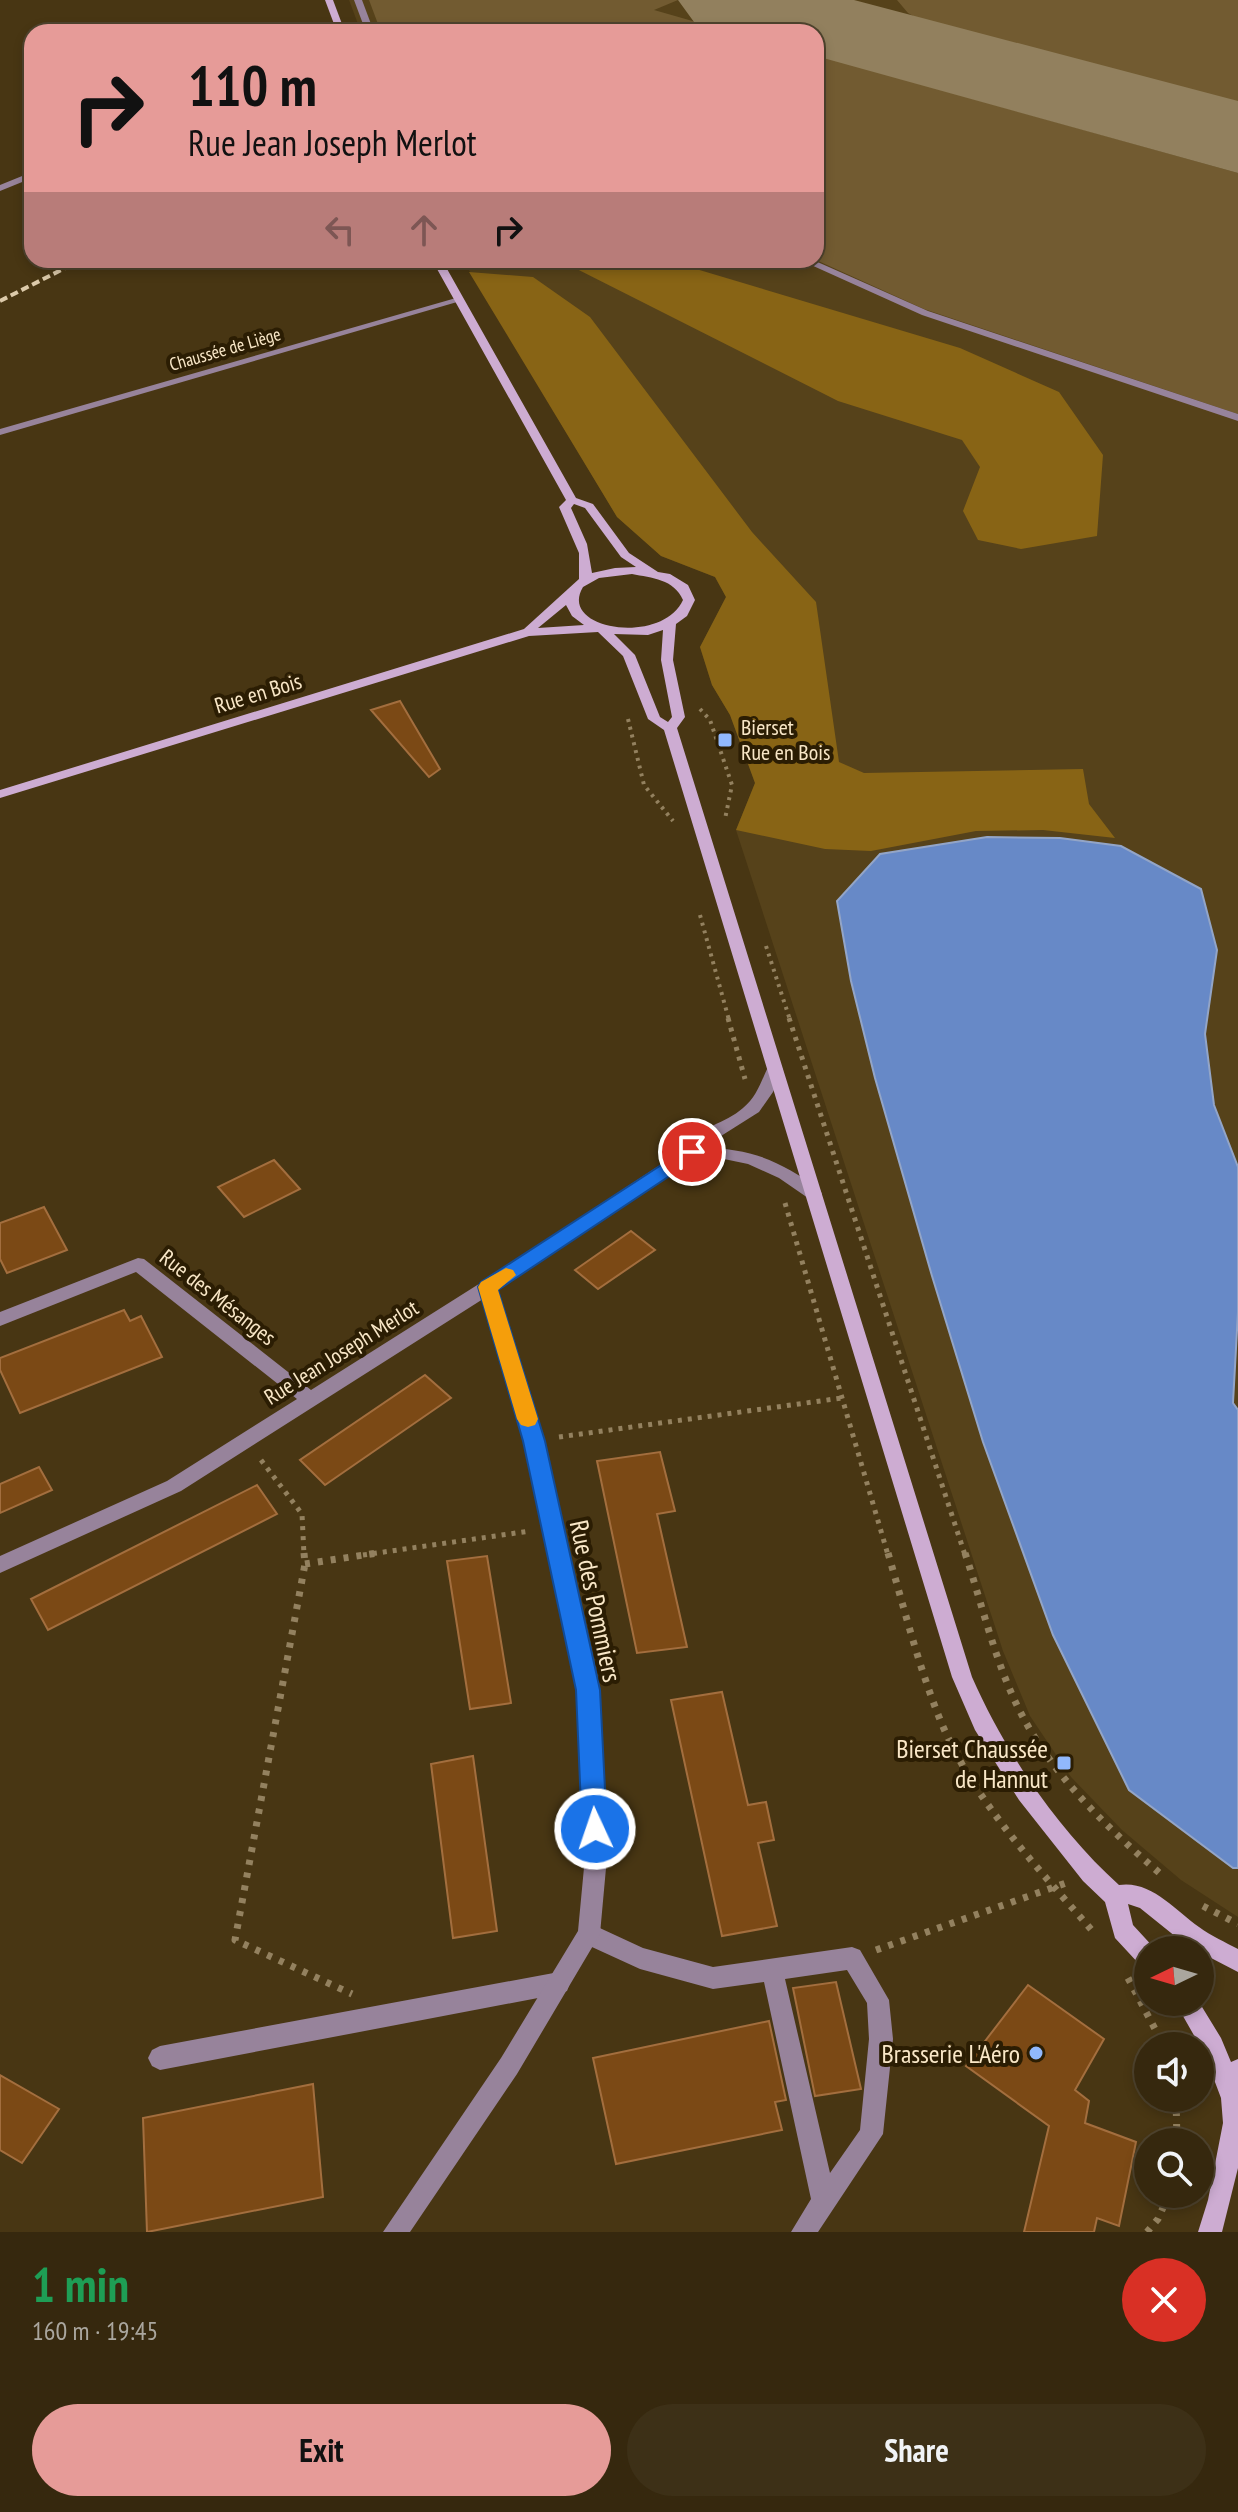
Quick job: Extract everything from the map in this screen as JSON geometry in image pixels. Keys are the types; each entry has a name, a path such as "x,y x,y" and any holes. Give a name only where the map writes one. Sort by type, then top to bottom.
{"main road":[{"path":"329,0 338,24"},
{"path":"441,268 572,500 589,506 625,555 652,572"},
{"path":"572,500 565,507 587,555 584,582"},
{"path":"584,582 612,571 652,572 670,577 683,585 690,595 690,606 683,617 670,625 667,660 679,717 670,728"},
{"name":"Rue en Bois","path":"528,632 532,624 557,610 584,582"},
{"path":"572,594 571,605 577,615 601,628 629,655 654,719 670,728 962,1677 982,1723 1026,1793 1091,1874 1115,1896 1123,1930 1134,1942"},
{"name":"Rue en Bois","path":"0,794 528,632 601,628 637,632 670,625"},
{"path":"1115,1896 1133,1893 1194,1937 1238,1961"},
{"path":"1195,2016 1213,2046 1233,2098"},
{"path":"1210,2232 1236,2134 1233,2098 1238,2071"}],"street":[{"path":"358,0 367,24"},
{"path":"0,188 24,178"},
{"path":"823,268 938,318 1238,418"},
{"name":"Chaussée de Liège","path":"0,432 459,300"},
{"name":"Rue Jean Joseph Merlot","path":"0,1565 174,1486 488,1287 692,1152 694,1146 748,1113 760,1101 775,1069"},
{"path":"692,1152 724,1153 757,1160 789,1176 814,1194"},
{"name":"Rue des Mésanges","path":"0,1319 138,1264 310,1399"},
{"name":"Rue des Pommiers","path":"395,2232 509,2066 589,1934 596,1857 588,1690 534,1441 488,1287"},
{"path":"589,1934 640,1958 713,1978 852,1958 878,2000 881,2039 871,2134 803,2232"},
{"path":"772,1969 824,2201"},
{"path":"160,2058 559,1983"}],"path":[{"path":"694,702 710,720 732,785 724,817 729,832"},
{"path":"761,933 908,1387 1014,1699 1052,1762 1078,1796 1110,1830 1168,1880"},
{"path":"534,1441 875,1394"},
{"path":"245,1441 302,1514 305,1564 235,1940 300,1968 394,2016"},
{"path":"305,1564 551,1528"},
{"path":"852,1958 1091,1874"},
{"path":"1198,1902 1238,1924"},
{"path":"1147,2232 1163,2208"}],"shaded area":[{"path":"349,0 1238,0 1238,1917 1181,1880 1122,1830 1071,1777 1030,1716 1003,1651 736,830 755,783 730,715 712,685 700,647 726,597 715,577 661,556 617,517 468,268 824,268 824,24 358,24"},
{"path":"369,0 678,0 654,10 703,24 378,24"},
{"path":"897,0 1238,0 1238,103 920,20 908,13"},
{"path":"824,57 1238,173 1238,414 924,309 824,264"},
{"path":"575,268 693,268 960,348 1059,392 1103,455 1097,536 1021,549 978,540 963,511 980,467 962,440 838,401"},
{"path":"469,272 533,277 590,317 752,532 816,602 839,762 864,773 1083,769 1089,804 1115,838 1043,830 976,831 871,851 825,849 736,830 755,783 730,715 712,685 700,647 726,597 715,577 661,556 617,517"}],"water":[{"path":"987,837 1060,838 1121,846 1201,889 1217,950 1205,1034 1214,1105 1238,1167 1238,1312 1233,1403 1238,1410 1238,1868 1233,1868 1129,1790 1053,1635 983,1442 875,1078 851,981 837,901 880,854"}],"building":[{"path":"400,701 440,769 429,777 371,710"},
{"path":"274,1160 300,1189 244,1217 218,1187"},
{"path":"44,1207 67,1250 7,1273 0,1259 0,1223"},
{"path":"631,1231 655,1250 598,1289 575,1270"},
{"path":"124,1310 130,1321 141,1316 162,1357 20,1413 0,1370 0,1358"},
{"path":"425,1375 451,1398 325,1485 300,1460"},
{"path":"660,1452 675,1511 657,1514 687,1647 637,1653 597,1461"},
{"path":"39,1467 52,1490 0,1513 0,1484"},
{"path":"257,1485 277,1514 48,1630 31,1599"},
{"path":"487,1556 511,1703 470,1709 447,1561"},
{"path":"722,1692 748,1805 766,1802 774,1840 758,1843 777,1926 722,1936 671,1700"},
{"path":"473,1756 497,1931 453,1938 431,1764"},
{"path":"836,1982 861,2089 815,2096 793,1988"},
{"path":"1028,1985 1104,2039 1075,2090 1089,2101 1085,2123 1134,2141 1119,2226 1097,2218 1094,2232 1024,2232 1049,2126 966,2066"},
{"path":"769,2021 786,2100 775,2102 782,2130 616,2164 593,2058"},
{"path":"0,2075 59,2109 22,2163 0,2150"},
{"path":"313,2084 323,2197 147,2232 143,2118"}],"taxiway":[{"path":"813,0 821,16 843,28 981,68"}],"runway":[{"path":"731,0 820,24"},
{"path":"824,25 1238,137"}],"railway":[{"path":"0,301 65,268"}],"slow traffic":[{"path":"506,1275 488,1287 528,1419"}],"place":[{"name":"Bierset Rue en Bois","path":"725,740"},
{"name":"Bierset Chaussée de Hannut","path":"1064,1763"},
{"name":"Brasserie L'Aéro","path":"1036,2053"}],"route":[{"path":"595,1829 588,1690 534,1441 488,1287 677,1159 692,1152"}]}
